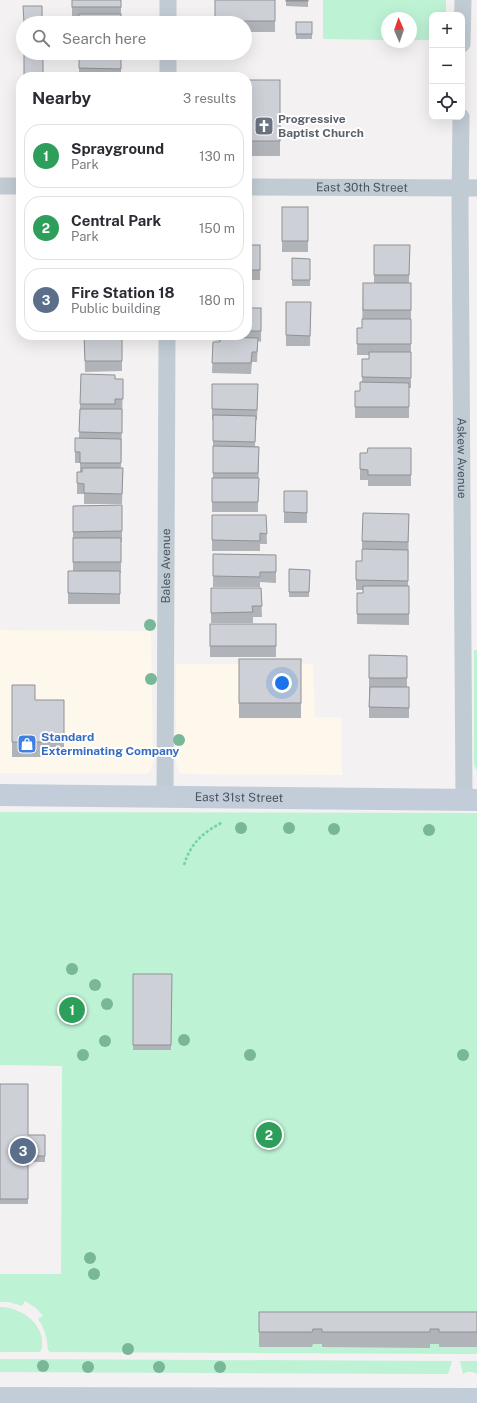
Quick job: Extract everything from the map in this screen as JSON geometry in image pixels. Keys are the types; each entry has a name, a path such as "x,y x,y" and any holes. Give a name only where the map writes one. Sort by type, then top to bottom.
{"main road":[{"name":"East 31st Street","path":"0,795 165,798 470,800"},
{"path":"0,1398 477,1399"}],"street":[{"path":"168,0 168,16"},
{"path":"463,0 463,12"},
{"path":"168,60 168,72"},
{"name":"Askew Avenue","path":"461,120 460,188 470,800"},
{"path":"0,186 16,186"},
{"name":"East 30th Street","path":"252,187 477,188"},
{"name":"Bales Avenue","path":"165,798 167,340"}],"path":[{"path":"184,865 193,844 202,835 223,822"}],"shaded area":[{"path":"0,630 151,631 153,764 150,772 147,774 0,773"},
{"path":"176,664 313,664 315,717 341,717 342,775 182,774 179,772 176,764"}],"green space":[{"path":"323,0 446,0 446,12 429,12 429,40 417,40 417,12 381,12 381,40 323,39"},
{"path":"474,650 477,650 477,771 474,764"},
{"path":"0,812 477,813 477,1354 50,1352 48,1350 44,1330 38,1319 43,1316 36,1308 25,1301 22,1306 9,1302 0,1302 0,1274 61,1274 62,1066 0,1065"},
{"path":"0,1307 14,1309 21,1312 33,1321 37,1326 42,1340 42,1349 40,1352 0,1352"},
{"path":"0,1359 452,1361 448,1374 0,1372"},
{"path":"460,1361 477,1361 477,1374 467,1372 463,1374"}],"building":[{"path":"72,0 121,0 121,7 72,7"},
{"path":"215,0 275,0 275,21 252,21 252,16 215,16"},
{"path":"308,0 308,1 286,1"},
{"path":"23,6 42,6 42,16 24,16"},
{"path":"79,14 121,14 121,16 79,16"},
{"path":"296,22 312,22 312,34 296,34"},
{"path":"24,60 43,60 43,72 24,72"},
{"path":"79,60 121,60 121,69 79,68"},
{"name":"Progressive Baptist Church","path":"252,80 280,80 280,141 252,141"},
{"path":"282,207 308,207 308,241 282,241"},
{"path":"252,245 260,245 260,270 252,270"},
{"path":"374,245 410,245 409,275 374,275"},
{"path":"292,258 310,259 310,280 292,280"},
{"path":"363,283 411,283 411,310 363,310"},
{"path":"286,302 311,302 310,336 286,335"},
{"path":"252,308 261,308 261,331 252,331"},
{"path":"362,319 411,319 411,344 357,344 357,328 362,328"},
{"path":"252,338 258,338 257,352 252,352 251,363 212,363 213,342 220,342 220,340 252,340"},
{"path":"84,340 122,340 122,361 85,361"},
{"path":"369,352 411,352 411,378 362,377 362,359 369,359"},
{"path":"81,374 115,375 115,379 123,379 123,399 115,399 115,404 80,404"},
{"path":"360,382 409,383 409,407 355,407 355,391 360,391"},
{"path":"212,384 258,384 257,410 212,409"},
{"path":"80,409 122,409 122,433 79,432"},
{"path":"213,415 256,416 255,442 213,441"},
{"path":"75,438 121,439 121,463 80,463 80,452 75,452"},
{"path":"213,446 259,447 258,473 213,473"},
{"path":"368,448 411,448 411,475 368,475 368,470 360,469 360,453 367,453"},
{"path":"82,468 123,468 122,494 84,493 84,484 77,483 77,472 82,472"},
{"path":"212,478 259,478 258,502 212,502"},
{"path":"284,491 307,491 307,513 284,512"},
{"path":"122,505 122,531 73,532 73,506"},
{"path":"363,513 409,514 408,542 362,541"},
{"path":"212,515 266,515 267,534 260,533 260,541 212,540"},
{"path":"73,538 121,538 121,562 73,562"},
{"path":"362,549 408,550 408,581 356,580 356,561 362,561"},
{"path":"213,554 276,555 276,572 260,572 260,577 213,576"},
{"path":"289,569 310,570 309,592 289,592"},
{"path":"68,571 120,571 120,594 68,593"},
{"path":"363,586 409,586 409,614 357,614 357,593 363,593"},
{"path":"211,588 261,588 262,606 252,606 253,612 211,613"},
{"path":"210,624 276,624 276,646 210,646"},
{"path":"369,655 407,656 407,678 369,678"},
{"path":"239,659 301,659 301,703 239,703"},
{"path":"12,685 35,685 35,700 64,700 64,742 12,742"},
{"path":"370,687 409,687 409,708 369,707"},
{"path":"133,974 172,974 171,1045 133,1045"},
{"path":"0,1084 28,1084 28,1135 45,1135 45,1156 28,1156 28,1199 0,1199"},
{"path":"259,1312 477,1312 477,1332 439,1332 439,1329 430,1329 430,1332 322,1332 322,1329 313,1329 312,1332 259,1332"}],"place":[{"name":"Progressive Baptist Church","path":"264,126"},
{"name":"Standard Exterminating Company","path":"27,744"},
{"name":"Sprayground","path":"72,1010"},
{"name":"Central Park","path":"269,1135"},
{"name":"Fire Station 18","path":"23,1151"}]}
